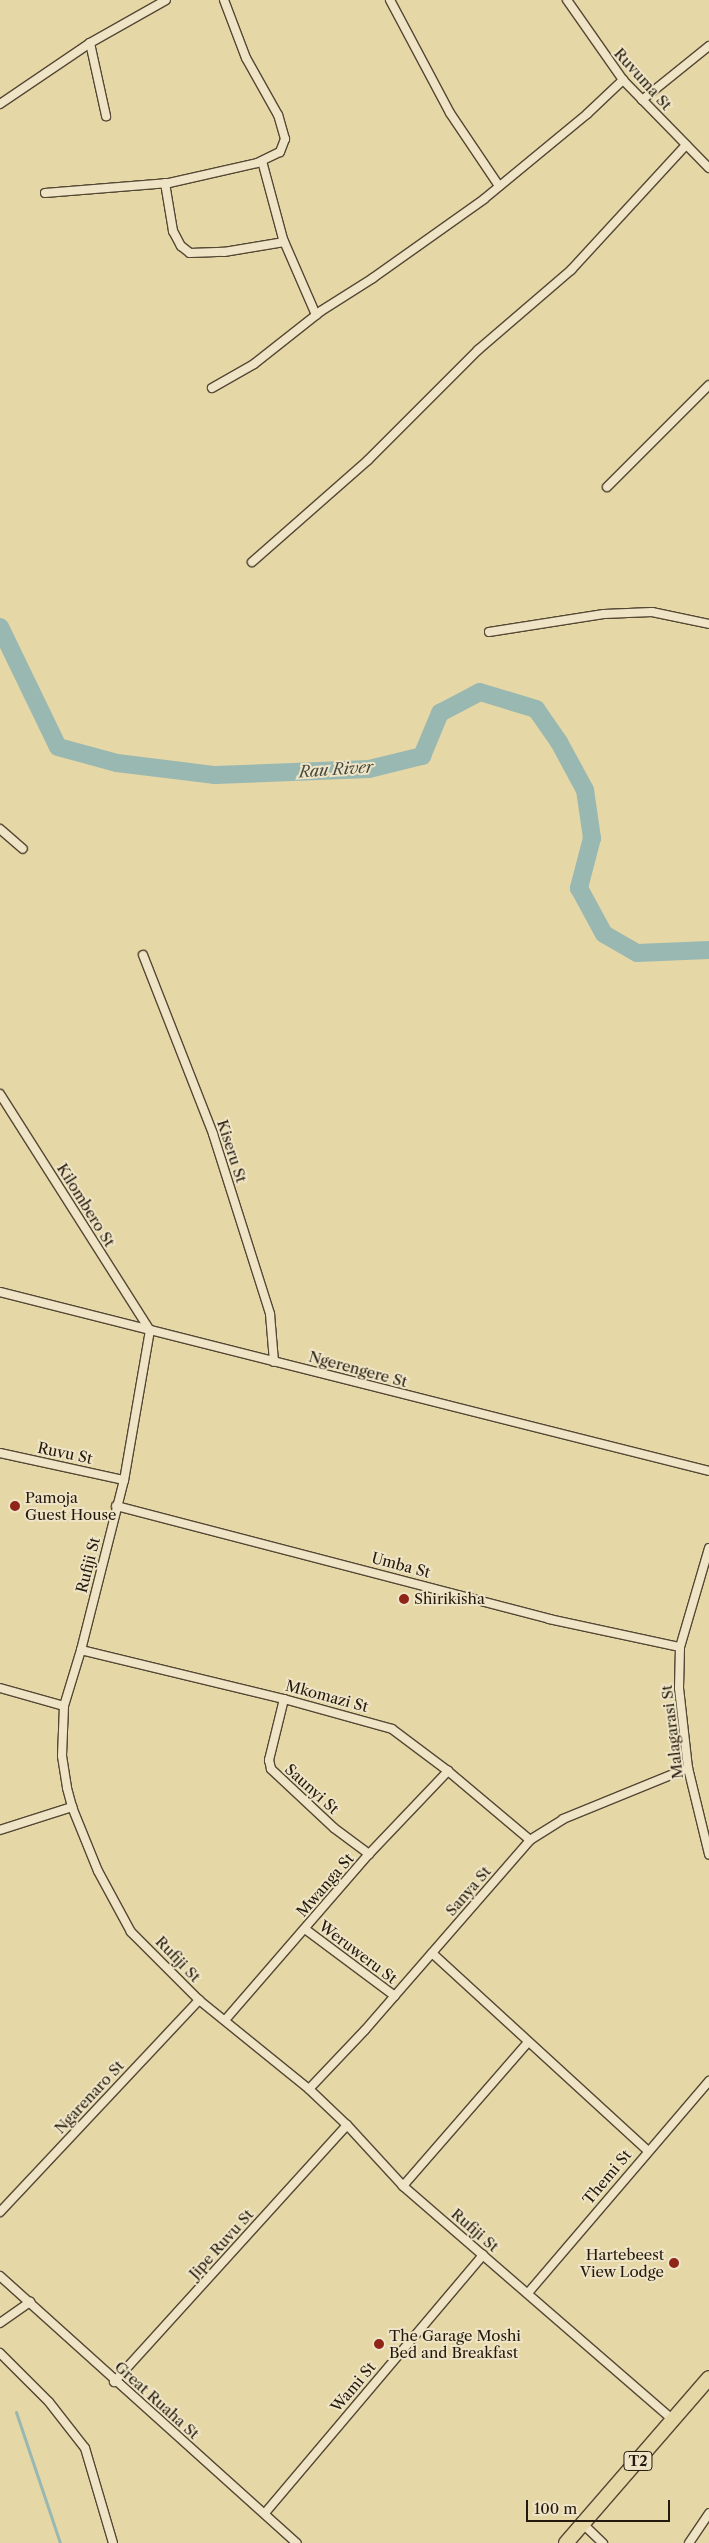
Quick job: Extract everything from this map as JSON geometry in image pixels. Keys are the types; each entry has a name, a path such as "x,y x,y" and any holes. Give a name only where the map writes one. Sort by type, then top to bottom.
{"highway":[{"name":"T2","path":"566,2543 709,2378"}],"street":[{"path":"0,104 90,43 166,0"},
{"path":"45,193 165,184 262,161 280,152 285,138 283,127 246,58 224,0"},
{"path":"390,0 450,113 499,186"},
{"name":"Ruvuma St","path":"567,0 622,80 709,168"},
{"path":"90,43 106,116"},
{"path":"642,100 709,46"},
{"path":"212,388 254,364 316,315 373,278 499,186 588,114 622,80"},
{"path":"252,562 368,460 478,350 571,270 686,145"},
{"path":"262,161 284,242 316,315"},
{"path":"165,184 172,231 181,246 190,253 224,252 284,242"},
{"path":"607,486 709,385"},
{"path":"489,632 604,614 652,612 709,624"},
{"path":"0,829 23,849"},
{"name":"Kiseru St","path":"142,955 213,1134 270,1314 274,1362"},
{"name":"Kilombero St","path":"0,1094 150,1330"},
{"name":"Ngerengere St","path":"0,1292 709,1471"},
{"name":"Rufiji St","path":"150,1330 124,1480 81,1650 64,1706 62,1756 72,1808 98,1872 123,1920 199,2000 226,2019 308,2089 347,2125 403,2186 673,2420"},
{"name":"Ruvu St","path":"0,1453 124,1480"},
{"name":"Umba St","path":"116,1506 549,1619 680,1647"},
{"name":"Malagarasi St","path":"709,1548 680,1647 679,1688 688,1768 709,1854"},
{"name":"Mkomazi St","path":"81,1650 284,1699 392,1730 448,1771 530,1840"},
{"path":"0,1688 64,1706"},
{"name":"Saunyi St","path":"284,1699 269,1760 271,1770 327,1822 370,1854"},
{"name":"Sanya St","path":"308,2089 395,1996 530,1840 562,1819 688,1768"},
{"name":"Mwanga St","path":"226,2019 370,1854 448,1771"},
{"path":"0,1830 72,1808"},
{"name":"Weruweru St","path":"305,1929 395,1996"},
{"path":"432,1953 647,2150"},
{"name":"Ngarenaro St","path":"0,2212 199,2000"},
{"path":"403,2186 528,2042"},
{"name":"Themi St","path":"528,2293 647,2150 709,2081"},
{"name":"Jipe Ruvu St","path":"114,2382 347,2125"},
{"name":"Wami St","path":"264,2514 483,2255"},
{"name":"Great Ruaha St","path":"0,2276 114,2382 297,2543"},
{"path":"0,2323 30,2302"},
{"path":"0,2353 49,2402 85,2448 113,2543"},
{"path":"689,2543 708,2517"},
{"path":"583,2524 603,2543"}],"waterway":[{"name":"Rau River","path":"0,627 58,747 117,763 215,775 369,769 422,756 440,713 480,692 536,709 559,742 585,790 592,838 579,888 604,934 637,953 709,950"},
{"path":"16,2412 60,2543"}],"place":[{"name":"Pamoja Guest House","path":"15,1506"},
{"name":"Shirikisha","path":"404,1599"},
{"name":"Hartebeest View Lodge","path":"674,2263"},
{"name":"The Garage Moshi Bed and Breakfast","path":"379,2344"}]}
